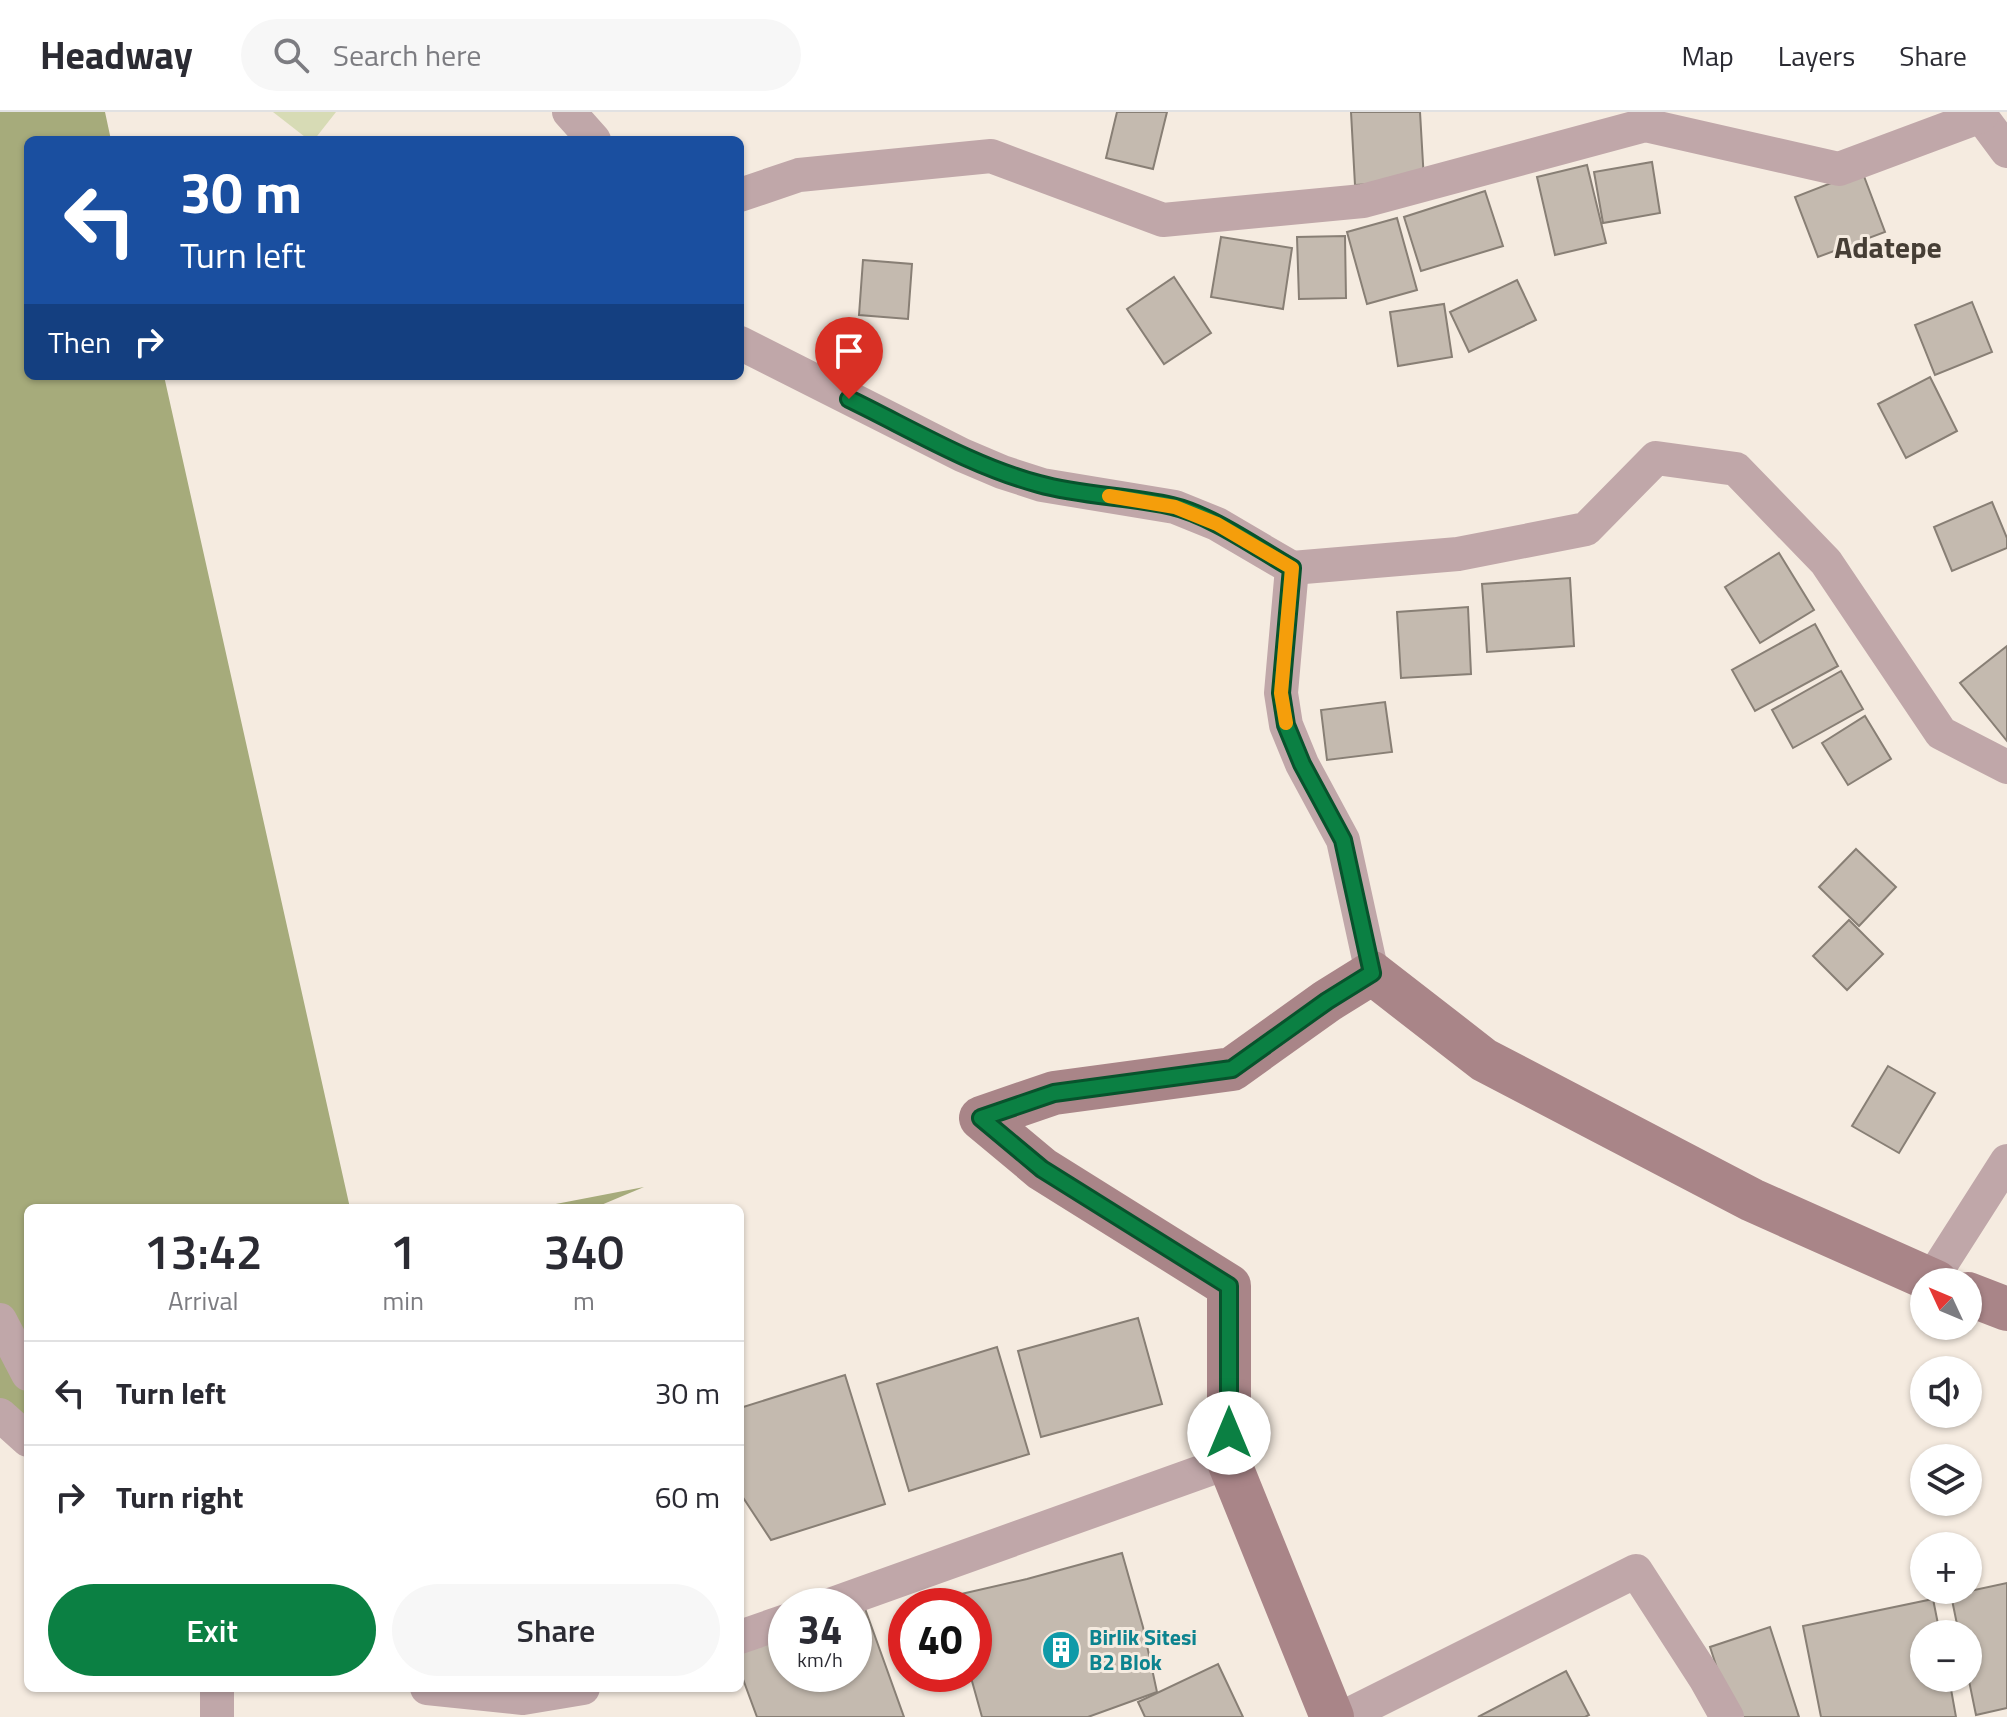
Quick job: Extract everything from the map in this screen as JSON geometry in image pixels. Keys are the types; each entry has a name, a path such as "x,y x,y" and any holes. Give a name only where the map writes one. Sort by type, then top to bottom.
{"street":[{"path":"569,112 590,136"},
{"path":"744,194 799,175 991,156 1163,220 1363,201 1645,125 1839,169 1980,114 2007,151"},
{"path":"744,345 962,455 1002,472 1042,485 1175,507 1217,524 1292,568 1458,554 1586,529 1656,458 1736,469 1826,562 1941,733 2007,767"},
{"path":"1292,568 1281,693 1286,725 1302,764 1343,840 1372,973 1484,1060 1752,1200 1910,1270"},
{"path":"1332,1717 1229,1462 1229,1286 1042,1169 981,1118 1054,1093 1232,1069 1372,973"},
{"path":"1954,1268 2007,1161"},
{"path":"1982,1300 2007,1309"},
{"path":"0,1320 24,1366"},
{"path":"0,1415 24,1436"},
{"path":"872,1590 1229,1462"},
{"path":"1344,1717 1636,1571 1727,1717"},
{"path":"744,1636 768,1627"},
{"path":"217,1692 217,1717"},
{"path":"465,1692 523,1698 559,1692"}],"green space":[{"path":"0,112 105,112 110,136 24,136 24,380 165,380 349,1204 24,1204 24,1430 0,1427"},
{"path":"273,112 336,112 317,136 304,136"},
{"path":"644,1187 604,1204 556,1204"}],"building":[{"path":"1117,112 1167,112 1153,169 1106,158"},
{"path":"1351,112 1420,112 1424,181 1355,185"},
{"path":"1652,162 1660,213 1603,223 1594,172"},
{"path":"1587,165 1606,243 1555,255 1537,177"},
{"path":"1862,171 1885,232 1818,257 1795,197"},
{"path":"1485,191 1503,246 1421,271 1404,217"},
{"path":"1397,218 1417,290 1367,304 1347,232"},
{"path":"1345,236 1346,298 1299,299 1297,237"},
{"path":"1221,237 1292,248 1283,309 1211,297"},
{"path":"863,260 912,264 908,319 859,315"},
{"path":"1174,277 1211,333 1164,364 1127,309"},
{"path":"1517,280 1536,320 1469,352 1450,312"},
{"path":"1972,302 1992,352 1935,375 1915,325"},
{"path":"1444,304 1452,357 1398,366 1390,312"},
{"path":"1930,377 1957,431 1906,458 1878,404"},
{"path":"1992,502 2007,538 2007,548 1952,571 1934,527"},
{"path":"1779,553 1814,610 1760,643 1725,587"},
{"path":"1570,578 1574,646 1487,652 1482,584"},
{"path":"1468,607 1471,674 1401,678 1397,612"},
{"path":"1815,624 1838,666 1755,711 1732,670"},
{"path":"2007,646 2007,741 1960,683"},
{"path":"1841,671 1863,709 1793,748 1772,710"},
{"path":"1385,702 1392,752 1327,760 1321,710"},
{"path":"1865,716 1891,759 1848,785 1822,743"},
{"path":"1856,849 1896,887 1859,926 1819,887"},
{"path":"1849,920 1883,954 1847,990 1813,956"},
{"path":"1888,1066 1935,1093 1899,1153 1852,1126"},
{"path":"1138,1318 1162,1404 1041,1437 1018,1351"},
{"path":"997,1347 1029,1454 909,1491 877,1384"},
{"path":"845,1375 885,1504 771,1540 744,1499 744,1407"},
{"name":"Birlik Sitesi B2 Blok","path":"1122,1553 1157,1692 1088,1717 982,1717 975,1692 992,1692 992,1588 988,1588"},
{"path":"2007,1583 2007,1708 1976,1715 1971,1692 1982,1692 1982,1620 1956,1620 1953,1604 1982,1604 1982,1588"},
{"path":"1910,1604 1934,1604 1937,1620 1910,1620 1910,1692 1952,1692 1956,1717 1821,1717 1803,1626"},
{"path":"1770,1627 1799,1717 1733,1717 1710,1647"},
{"path":"872,1628 888,1673 888,1692 895,1692 904,1717 757,1717 744,1682 744,1647 768,1638 768,1692 872,1692"},
{"path":"1218,1664 1243,1717 1145,1717 1138,1702"},
{"path":"1566,1671 1589,1715 1478,1717"}],"slow traffic":[{"path":"1109,496 1175,507 1217,524 1292,568 1281,693 1286,723"}],"place":[{"name":"Birlik Sitesi B2 Blok","path":"1061,1650"}],"district":[{"name":"Adatepe","path":"1888,247"}],"route":[{"path":"849,399 1002,472 1042,485 1175,507 1217,524 1292,568 1281,693 1286,725 1302,764 1343,840 1372,973 1232,1069 1054,1093 981,1118 1042,1169 1229,1286 1229,1433"}]}
